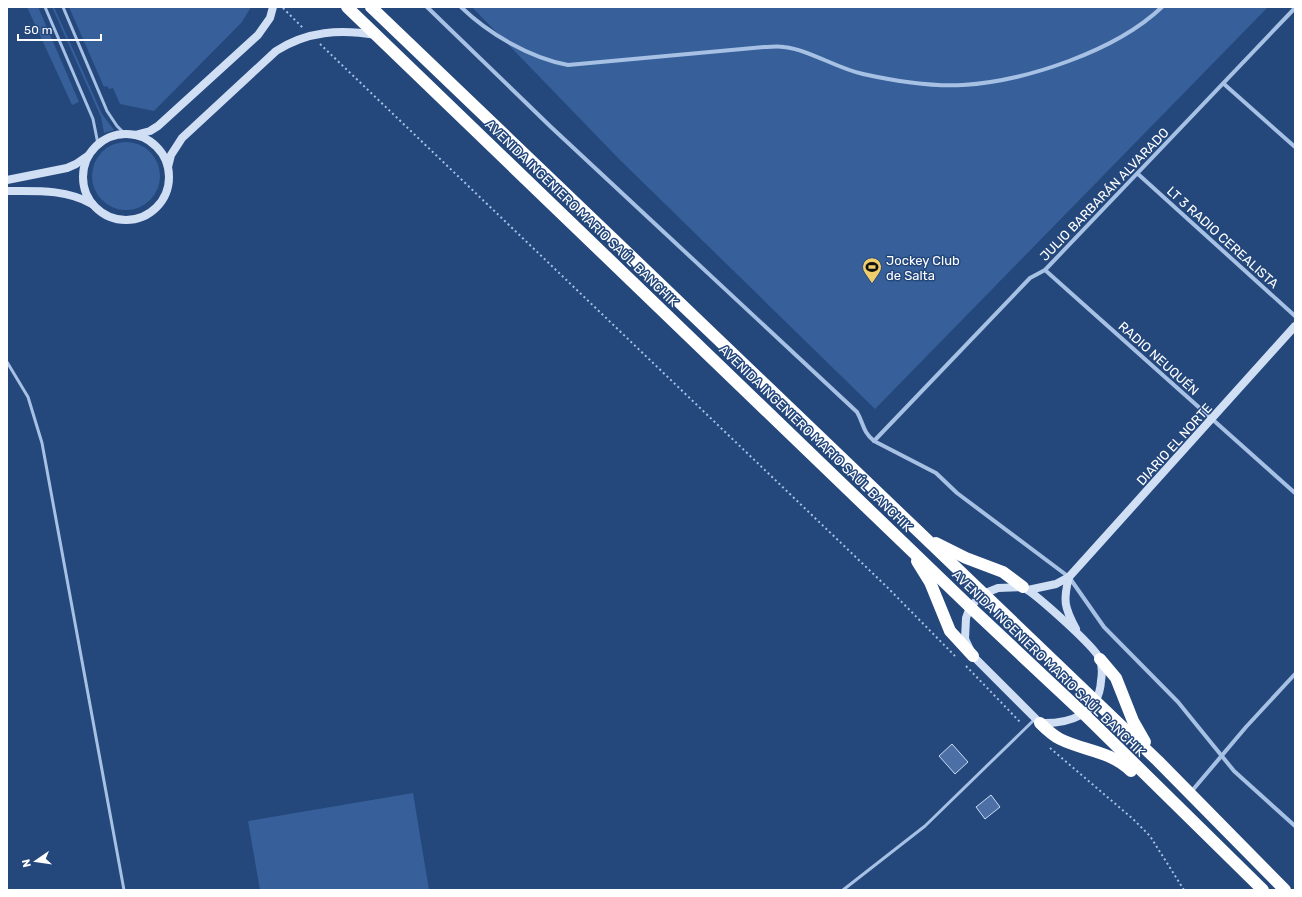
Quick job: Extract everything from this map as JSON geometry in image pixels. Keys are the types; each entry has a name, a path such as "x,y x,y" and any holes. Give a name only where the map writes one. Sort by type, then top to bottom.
{"highway":[{"name":"AVENIDA INGENIERO MARIO SAÚL BANCHIK","path":"348,7 970,607 1084,714 1263,890"},
{"name":"AVENIDA INGENIERO MARIO SAÚL BANCHIK","path":"371,7 1096,702 1285,890"},
{"path":"923,535 966,558 1003,572 1025,588"},
{"path":"905,543 930,582 950,631 968,660"},
{"path":"1100,659 1116,678 1138,732 1166,770"},
{"path":"1038,721 1060,738 1111,756 1122,762 1147,788 1165,794"}],"street":[{"path":"135,135 150,131 158,126 258,35 270,18 273,7"},
{"path":"427,7 551,127 857,412 862,420 865,433 874,441 936,473 957,493 1069,577 1104,627 1178,702 1242,781 1295,826"},
{"path":"461,7 476,22 498,37 548,60 568,65 765,47 784,47 803,52 828,63 858,73 882,78 947,86 982,83 1048,68 1113,41 1142,24 1162,7"},
{"name":"JULIO BARBARÁN ALVARADO","path":"874,441 1030,278 1045,270 1295,8"},
{"path":"7,191 68,194 79,197 94,205 105,214 118,219 132,219 146,215 157,206 165,195 169,181 168,167 171,155 182,138 263,62 290,42 311,35 348,32 377,35"},
{"path":"1224,84 1295,147"},
{"path":"7,180 67,168 89,155 98,144 111,136 125,134 135,135 147,139 156,146 168,167"},
{"path":"89,155 84,168 83,181 87,194 94,205"},
{"name":"LT 3 RADIO CEREALISTA","path":"1138,174 1295,316"},
{"name":"RADIO NEUQUÉN","path":"1045,270 1295,493"},
{"name":"DIARIO EL NORTE","path":"1069,577 1295,326"},
{"path":"1025,588 1079,635 1100,659 1101,683 1096,702 1084,714 1066,722 1038,721 968,660 965,639 966,618 970,607 983,594 994,589 1025,588 1056,584 1069,577"},
{"path":"1069,577 1064,601 1067,612 1079,635"},
{"path":"1189,794 1295,674"}],"lane":[{"path":"45,7 93,119 98,144"},
{"path":"63,7 107,111 117,126 125,134"},
{"path":"7,362 28,397 42,443 124,890"},
{"path":"844,890 925,826 1027,728 1038,721"}],"path":[{"path":"282,7 881,582 957,657"},
{"path":"968,660 1027,728"},
{"path":"1049,747 1133,819 1150,836 1184,890"}],"shaded area":[{"path":"27,7 38,7 79,102 72,105"},
{"path":"52,7 54,7 102,114 114,130 104,133 101,117"},
{"path":"69,7 251,7 242,22 154,111 120,104 113,88 109,89 107,86 104,87"},
{"name":"Jockey Club de Salta","path":"472,7 1268,7 875,409 619,159"},
{"path":"126,142 139,145 150,152 157,163 160,176 157,189 150,200 139,207 126,210 113,207 102,200 95,189 92,176 95,163 102,152 113,145"},
{"path":"413,793 429,890 260,890 248,821"}],"building":[{"path":"952,744 968,762 955,774 939,756"},
{"path":"991,795 1000,807 985,819 976,807"}],"place":[{"name":"Jockey Club de Salta","path":"872,284"}]}
